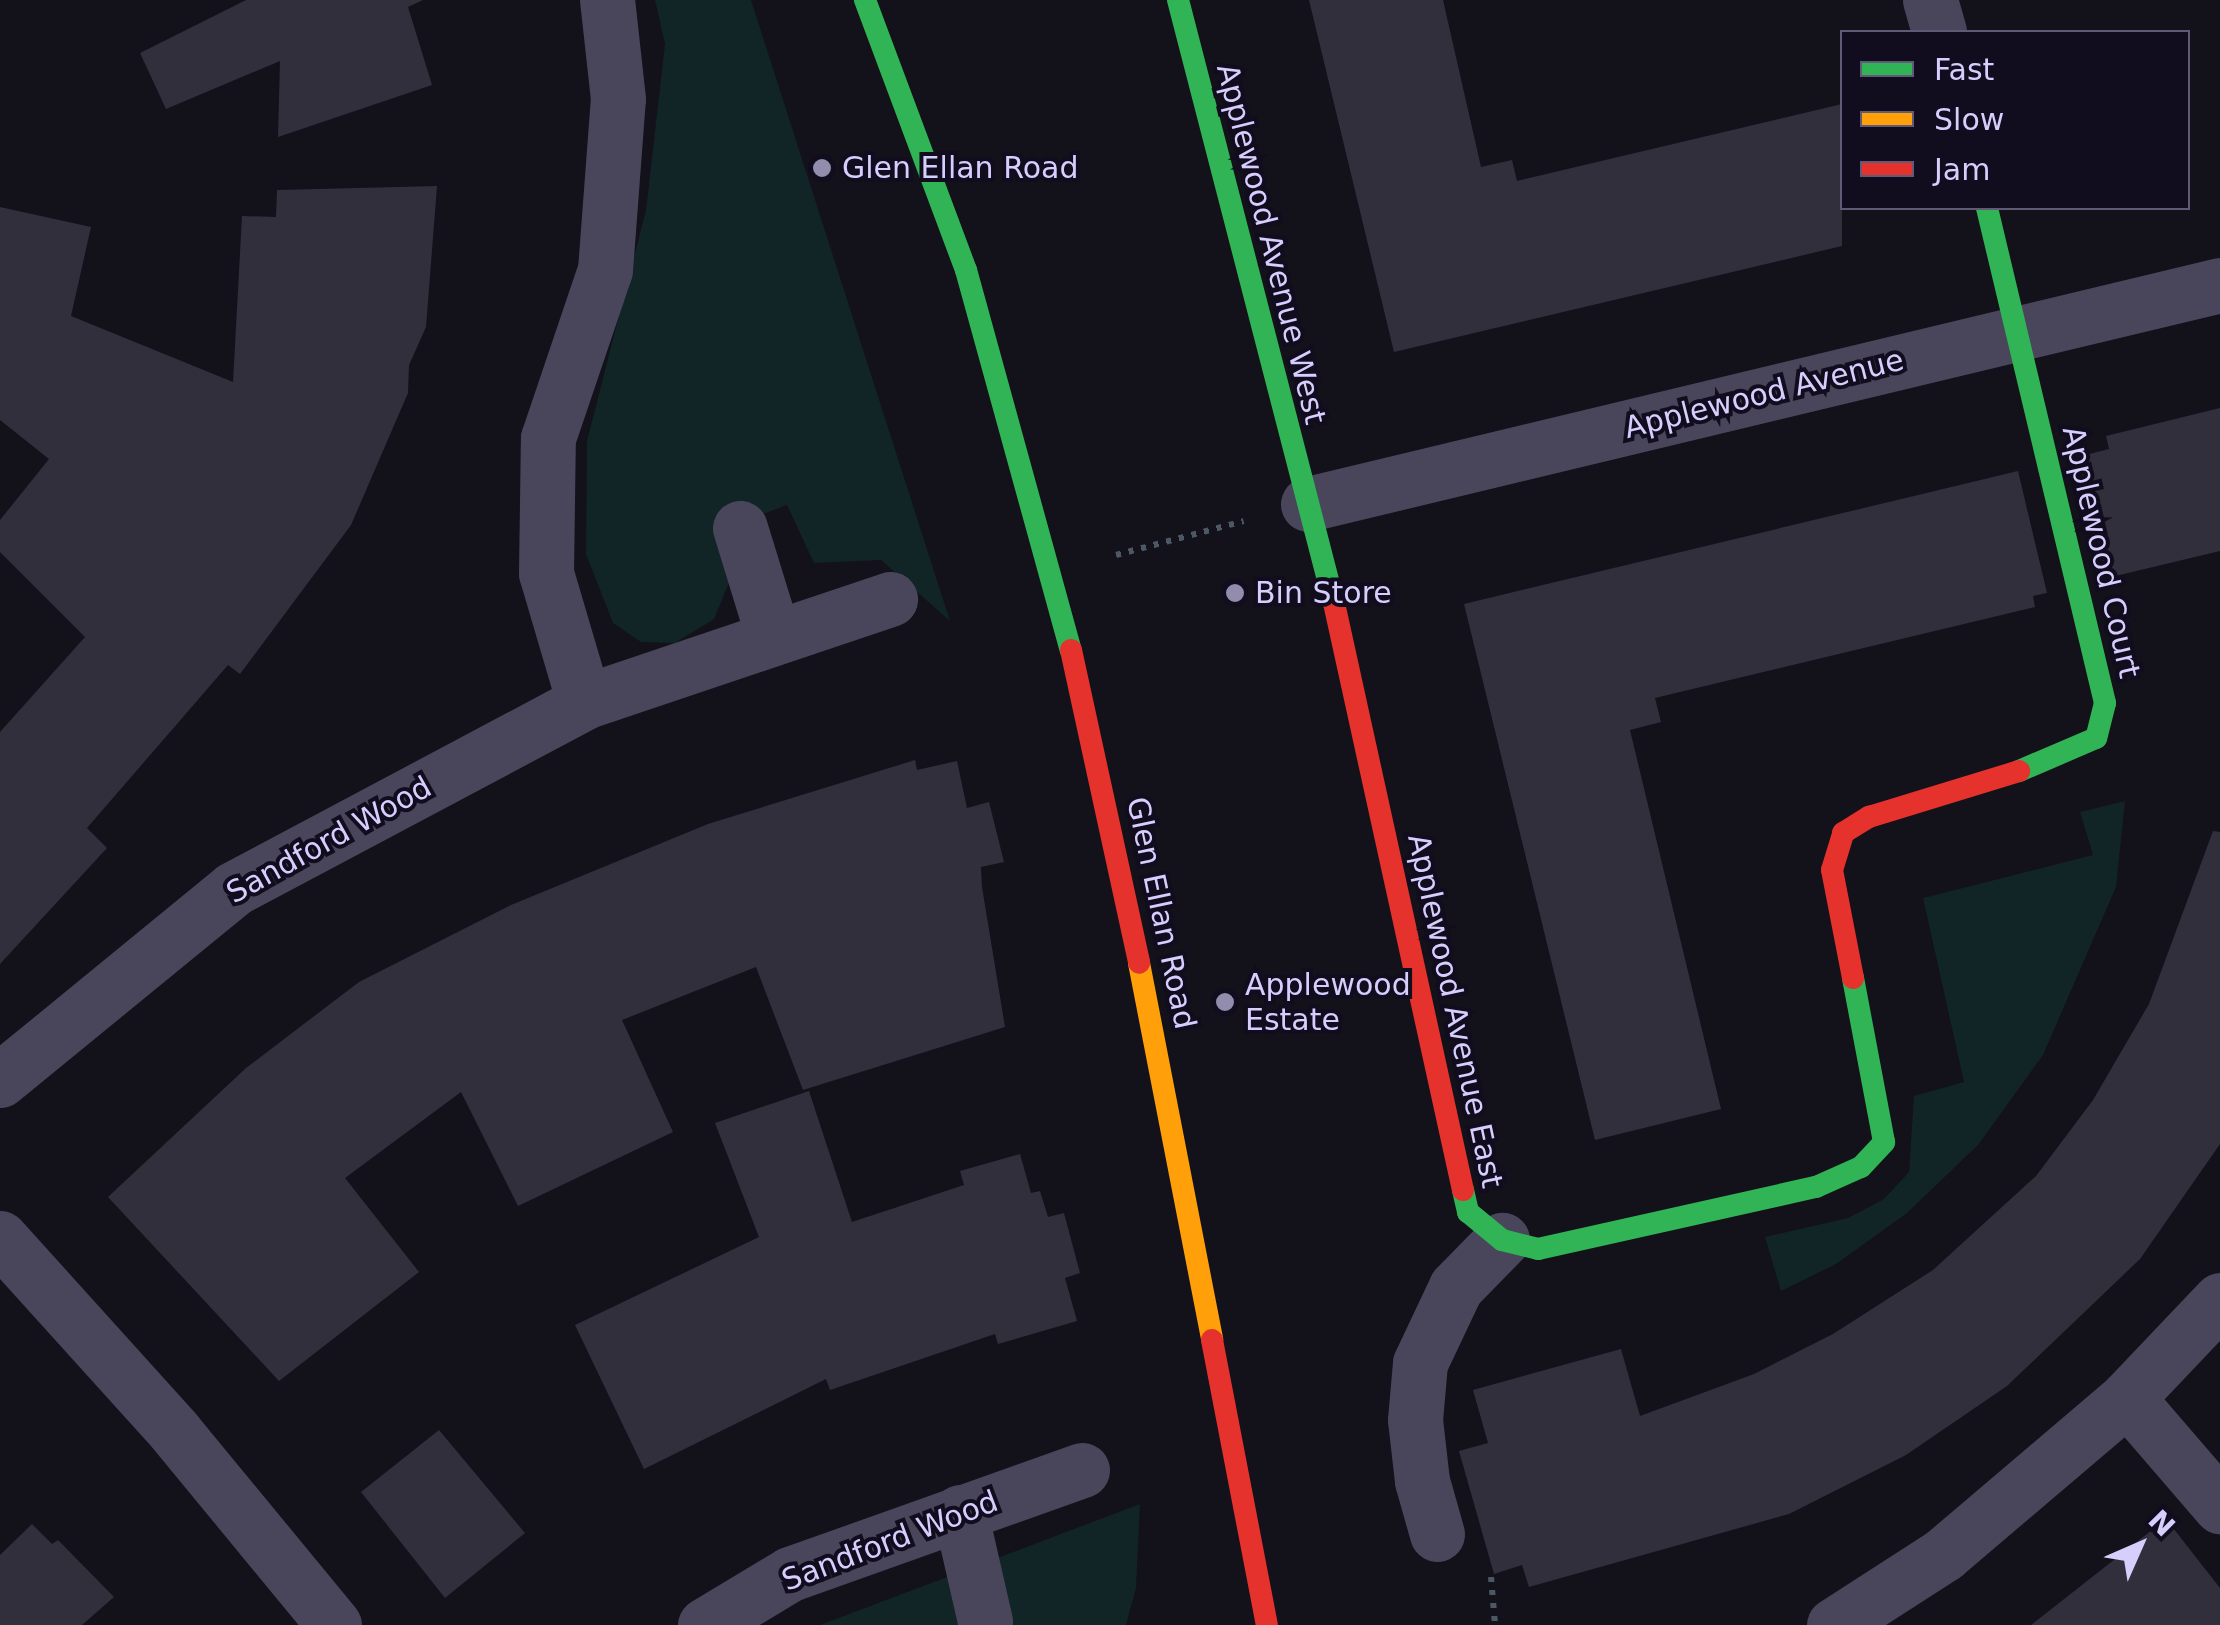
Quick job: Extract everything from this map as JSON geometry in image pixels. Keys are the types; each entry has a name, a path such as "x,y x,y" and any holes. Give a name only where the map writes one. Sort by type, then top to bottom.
{"street":[{"path":"584,702 546,572 548,438 605,270 618,99 607,0"},
{"name":"Glen Ellan Road","path":"865,0 966,270 1052,574 1126,890 1267,1625"},
{"name":"Applewood Avenue West","path":"1178,0 1308,504"},
{"path":"1930,0 1938,30"},
{"path":"1988,210 2022,332"},
{"name":"Applewood Avenue","path":"1308,504 2220,285"},
{"name":"Applewood Court","path":"1502,1240 1538,1249 1816,1187 1861,1167 1884,1142 1832,870 1843,833 1870,817 2063,758 2096,738 2105,702 2022,332"},
{"name":"Applewood Avenue East","path":"1308,504 1468,1212 1502,1240"},
{"path":"740,528 773,635"},
{"name":"Sandford Wood","path":"0,1080 233,889 584,702 773,635 890,600"},
{"path":"0,1238 175,1432 334,1625"},
{"path":"1437,1534 1417,1435 1420,1363 1456,1288 1502,1240"},
{"path":"1834,1625 1944,1554 2127,1398 2220,1300"},
{"path":"2127,1398 2220,1506"},
{"name":"Sandford Wood","path":"705,1625 790,1574 1082,1470"},
{"path":"960,1512 985,1621"}],"path":[{"path":"1052,574 1308,504"}],"green space":[{"path":"655,0 751,0 950,621 881,560 814,563 787,505 723,529 731,578 714,619 675,643 641,642 613,623 586,554 587,441 646,210 665,44"},
{"path":"2125,801 2116,887 2043,1055 1978,1145 1907,1213 1836,1264 1781,1291 1765,1237 1848,1218 1884,1199 1909,1172 1914,1096 1964,1082 1923,898 2093,855 2080,812"},
{"path":"1140,1504 1136,1588 1126,1625 820,1625"}],"building":[{"path":"246,0 423,0 408,7 432,85 278,137 280,61 166,109 140,53"},
{"path":"1309,0 1443,0 1481,167 1512,160 1517,181 1840,104 1842,246 1394,352"},
{"path":"437,186 426,327 409,365 408,393 351,525 240,674 228,665 87,828 107,848 0,964 0,732 85,637 0,552 0,520 49,459 0,420 0,207 91,227 71,316 233,382 242,216 276,217 277,190"},
{"path":"2220,408 2220,551 2107,578 2078,457 2109,449 2106,436"},
{"path":"2018,471 2047,593 2033,596 2035,607 1655,698 1661,722 1630,730 1721,1109 1595,1140 1464,604"},
{"path":"915,760 917,770 957,761 967,808 989,802 1004,862 981,867 982,887 1005,1027 803,1090 756,967 622,1020 673,1132 518,1206 461,1092 345,1178 419,1272 279,1381 108,1197 246,1068 359,982 511,905 708,824"},
{"path":"2213,831 2220,832 2220,1144 2140,1259 2007,1386 1906,1455 1789,1514 1529,1587 1522,1565 1494,1574 1459,1451 1488,1443 1473,1390 1621,1349 1640,1416 1754,1374 1833,1334 1933,1270 2036,1176 2093,1100 2149,1004"},
{"path":"809,1091 852,1222 964,1185 960,1171 1020,1154 1031,1193 1040,1191 1048,1217 1064,1213 1080,1273 1065,1278 1077,1321 998,1344 995,1334 830,1390 826,1379 644,1469 575,1325 759,1237 715,1123"},
{"path":"439,1430 525,1533 445,1598 361,1492"},
{"path":"2166,1519 2220,1588 2220,1625 2031,1625"},
{"path":"32,1524 52,1544 58,1540 114,1597 82,1625 0,1625 0,1555"}],"traffic: fast":[{"path":"865,0 966,270 1071,650"},
{"path":"1178,0 1334,603"},
{"path":"1987,210 2105,703 2096,738 2019,771"},
{"path":"1463,1190 1468,1212 1502,1240 1538,1249 1816,1187 1861,1167 1884,1142 1853,978"}],"traffic: slow":[{"path":"1139,963 1212,1340"}],"traffic: jam":[{"path":"1334,603 1463,1190"},
{"path":"1071,650 1139,963"},
{"path":"1853,978 1832,870 1843,833 1869,817 2019,771"},
{"path":"1212,1340 1267,1625"}],"place":[{"name":"Glen Ellan Road","path":"822,168"},
{"name":"Bin Store","path":"1235,593"},
{"name":"Applewood Estate","path":"1225,1002"}]}
